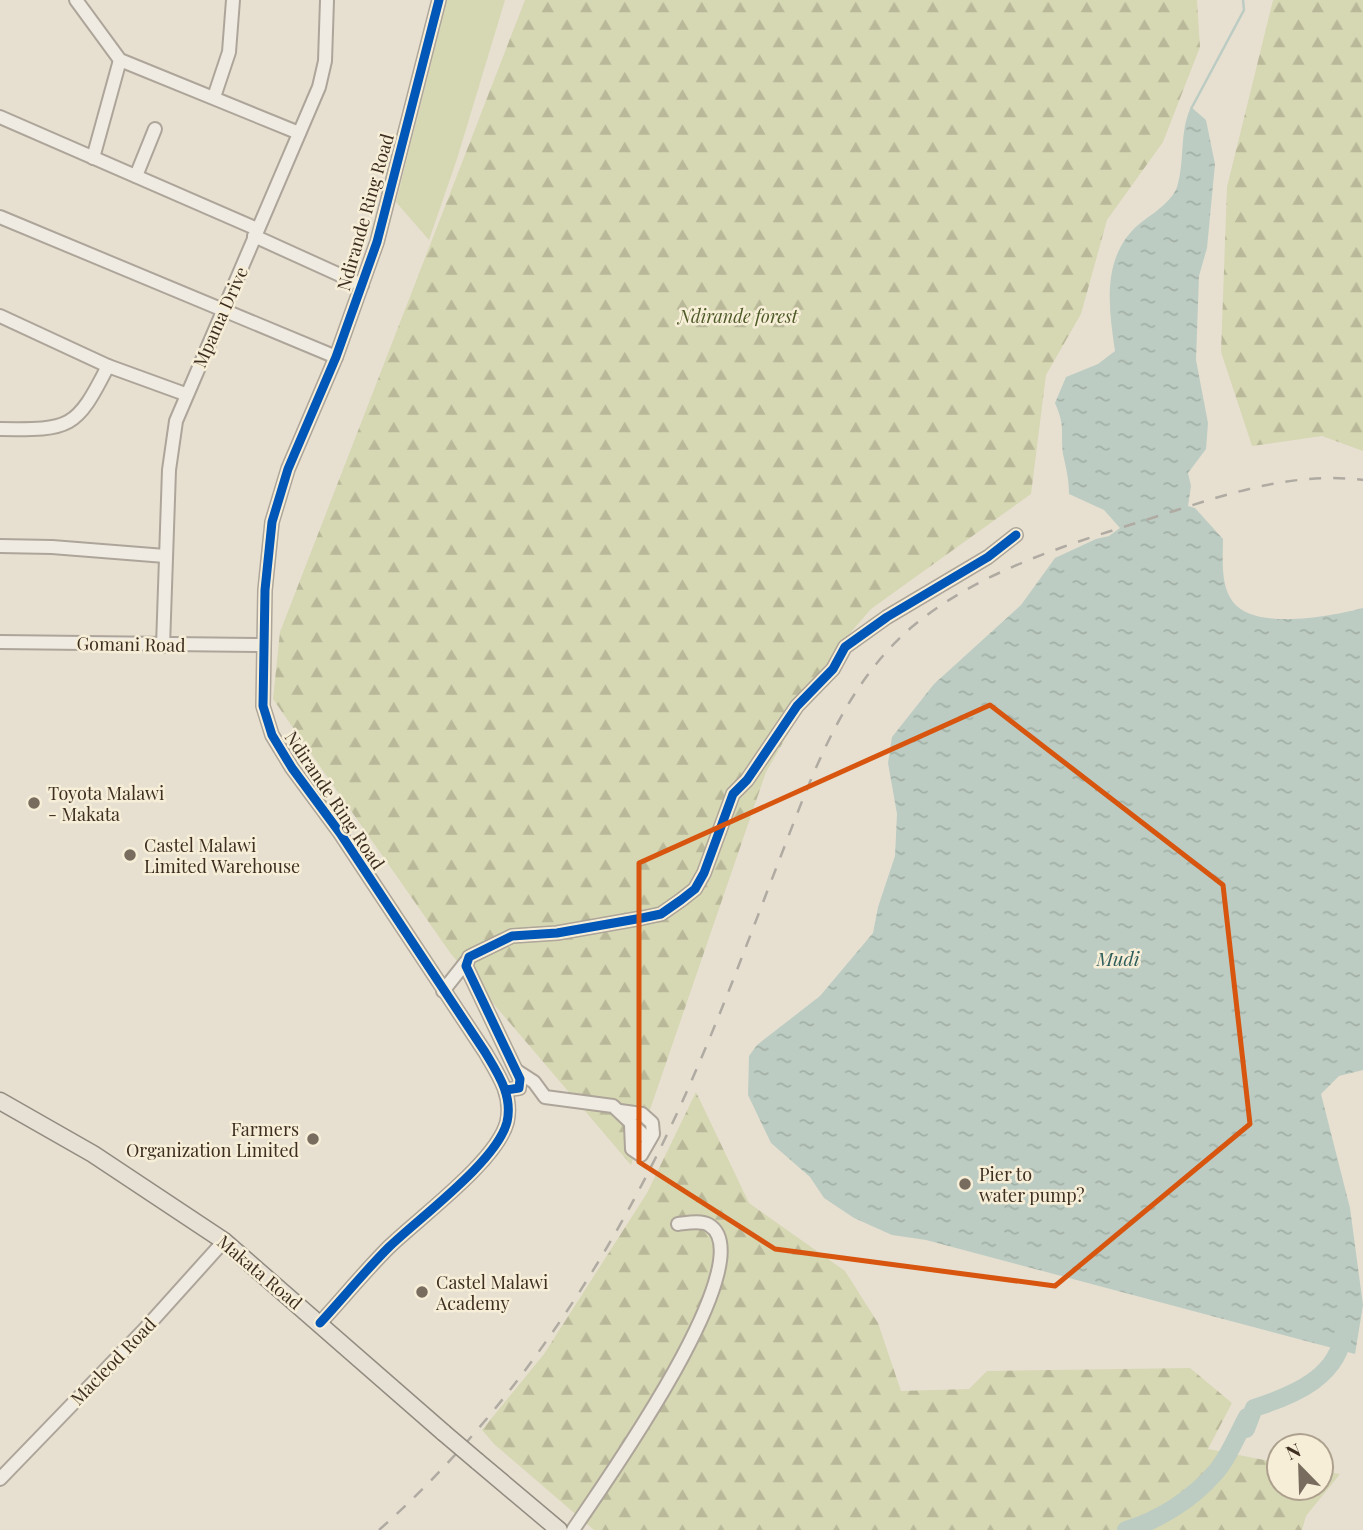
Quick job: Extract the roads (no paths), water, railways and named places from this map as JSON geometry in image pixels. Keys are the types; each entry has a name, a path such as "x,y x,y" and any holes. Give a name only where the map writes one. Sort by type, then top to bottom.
{"main road":[{"name":"Makata Road","path":"0,1101 93,1154 225,1241 559,1530"}],"street":[{"path":"76,0 120,60 299,133"},
{"path":"214,97 229,51 233,0"},
{"name":"Mpama Drive","path":"163,646 171,443 185,394 225,311 323,74 327,0"},
{"name":"Ndirande Ring Road","path":"439,0 377,242 336,357 288,469 272,522 266,569 262,645 263,705 272,735 305,788 340,833 485,1052 506,1090"},
{"path":"93,158 120,60"},
{"path":"0,117 136,176 362,285"},
{"path":"136,176 155,129"},
{"path":"0,217 336,357"},
{"path":"0,316 108,366 185,394"},
{"path":"0,429 53,428 80,416 108,366"},
{"path":"443,991 472,954 512,936 557,933 642,918 666,911 681,900 695,888 704,873 733,794 747,780 797,706 833,669 845,647 959,571 988,557 1016,534"},
{"path":"0,546 52,547 165,556"},
{"name":"Gomani Road","path":"0,642 163,646 262,645"},
{"path":"320,1323 390,1247 487,1155 507,1120 506,1090 519,1088 520,1079 489,1021 466,962"},
{"path":"517,1071 534,1082 545,1097 597,1101 650,1120 654,1127 644,1153 636,1154 631,1146 631,1125"},
{"path":"620,1111 631,1125 649,1140"},
{"path":"573,1530 691,1344 720,1273 718,1236 713,1229 701,1223 678,1224"},
{"name":"Macleod Road","path":"0,1479 143,1331 225,1241"}],"water":[{"name":"Mudi","path":"1191,107 1206,120 1215,164 1207,248 1199,276 1196,360 1208,423 1206,449 1188,473 1191,486 1188,506 1195,508 1223,539 1226,588 1233,602 1244,611 1276,619 1295,619 1333,615 1363,608 1363,1070 1339,1076 1321,1094 1350,1208 1363,1305 1355,1354 926,1240 892,1235 854,1218 824,1198 810,1177 771,1143 748,1095 749,1056 757,1045 820,996 873,933 878,907 895,856 897,814 888,763 892,737 934,684 1021,605 1055,558 1096,539 1109,536 1120,528 1104,510 1069,494 1062,424 1055,403 1066,377 1098,364 1115,351 1110,298 1114,264 1129,234 1175,192 1185,126"}],"waterway":[{"path":"1191,109 1244,10 1243,0"},
{"path":"1246,1429 1254,1408 1300,1390 1325,1371 1341,1345 1344,1328"},
{"path":"1126,1530 1174,1508 1205,1483 1224,1461 1247,1417"}],"railway":[{"path":"379,1530 430,1482 478,1429 564,1316 602,1256 637,1194 697,1068 802,801 830,737 866,677 888,650 913,626 967,589 1058,549 1256,487 1308,479 1363,480"}],"place":[{"name":"Toyota Malawi - Makata","path":"34,803"},
{"name":"Castel Malawi Limited Warehouse","path":"130,855"},
{"name":"Farmers Organization Limited","path":"313,1139"},
{"name":"Pier to water pump?","path":"965,1184"},
{"name":"Castel Malawi Academy","path":"422,1292"}],"park label":[{"name":"Ndirande forest","path":"738,316"}]}
